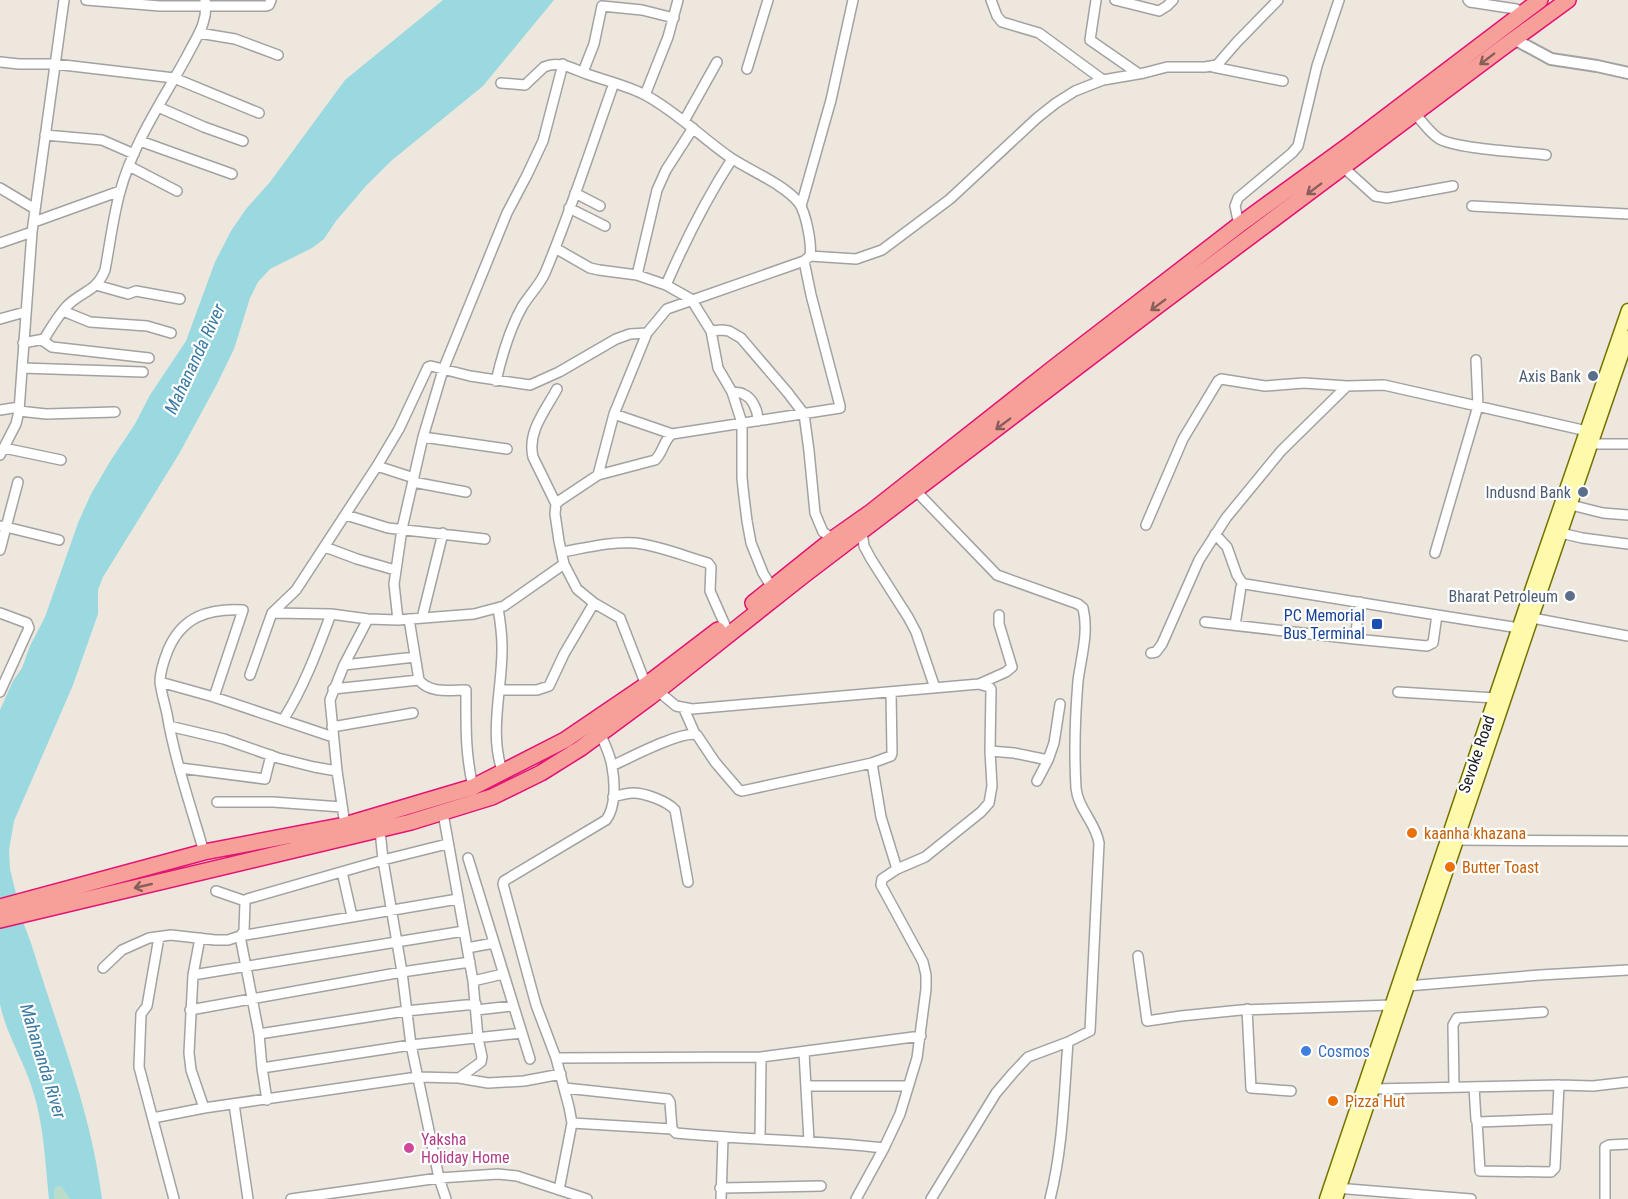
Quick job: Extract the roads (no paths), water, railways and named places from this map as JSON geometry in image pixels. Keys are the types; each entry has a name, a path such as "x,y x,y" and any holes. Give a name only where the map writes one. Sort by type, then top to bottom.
{"highway":[{"path":"0,907 204,852 345,825 473,787 565,740 652,688 838,542 871,512 1047,373 1239,225 1540,0"},
{"path":"0,920 443,813 492,797 541,773 601,734 725,625 772,588 838,542 862,532 1160,304 1568,0"}],"main road":[{"name":"Sevoke Road","path":"1452,840 1495,698 1571,505 1591,444 1628,310"},
{"name":"Sevoke Road","path":"1333,1193 1373,1089 1403,985 1587,431 1628,337"},
{"name":"Sevoke Road","path":"1333,1193 1392,1005 1403,985"}],"street":[{"path":"61,460 2,452 16,424 19,409 33,227 64,0"},
{"path":"86,0 160,6 206,3 266,6 271,0"},
{"path":"645,95 668,37 678,0"},
{"path":"747,69 768,0"},
{"path":"801,206 831,100 854,0"},
{"path":"991,0 1002,22 1039,33 1102,80"},
{"path":"1096,0 1090,40 1138,74"},
{"path":"1115,0 1159,11 1173,0"},
{"path":"1213,67 1218,65 1278,0"},
{"path":"1239,225 1235,206 1238,198 1298,146 1317,66 1338,0"},
{"path":"1468,0 1516,9 1523,14"},
{"path":"23,343 44,339 63,311 96,285 105,270 120,191 129,166 140,141 199,33 206,13 206,3"},
{"path":"583,72 594,44 602,6 642,10 674,18"},
{"path":"199,33 233,38 278,55"},
{"path":"1514,39 1551,59 1628,73"},
{"path":"0,62 55,64 174,78 260,113"},
{"path":"684,121 717,62"},
{"path":"398,620 394,584 395,570 423,437 443,370 507,213 543,141 563,64"},
{"path":"501,83 525,85 544,67 563,64 645,95 684,121 732,159 791,194 801,206 812,244 807,258 811,295 840,406 838,409 672,434 614,414"},
{"path":"598,475 614,414 647,333 667,309 807,258 856,259 882,250 950,199 999,152 1056,103 1074,91 1102,80 1167,67 1213,67 1283,81"},
{"path":"496,381 507,340 515,321 541,281 555,248 574,193 586,167 614,83"},
{"path":"158,107 243,141"},
{"path":"1414,114 1436,136 1447,142 1545,155"},
{"path":"637,275 657,190 666,170 693,128"},
{"path":"45,135 102,140 134,154"},
{"path":"140,141 232,174"},
{"path":"666,285 699,215 732,159"},
{"path":"129,166 177,191"},
{"path":"1343,167 1379,198 1453,186"},
{"path":"0,188 35,209"},
{"path":"0,243 120,191"},
{"path":"574,193 600,206"},
{"path":"1472,206 1628,214"},
{"path":"569,208 605,226"},
{"path":"555,248 590,268 637,275 666,285 691,299 711,331 718,368 732,392 742,423 744,497 751,543 763,573 772,588"},
{"path":"96,285 128,294 136,291 180,299"},
{"path":"63,311 90,322 147,326 171,333"},
{"path":"0,319 25,312"},
{"path":"711,331 729,331 741,338 804,414 815,513 823,532 838,542"},
{"path":"250,675 272,613 296,590 346,515 399,429 428,367 526,386 559,372 616,339 630,334 647,333"},
{"path":"42,340 51,347 148,358"},
{"path":"1435,553 1478,406 1476,360"},
{"path":"22,368 143,372"},
{"path":"1146,525 1183,439 1219,380 1223,379 1265,386 1304,383 1347,386 1384,385 1587,431"},
{"path":"1152,653 1156,652 1162,644 1199,560 1226,518 1281,451 1347,386"},
{"path":"557,389 533,432 532,450 533,457 556,504 555,514 564,564 577,589 594,603 620,618 652,688 676,706 692,709 979,684 1012,668 999,624 999,615"},
{"path":"732,392 744,394 750,399 758,411 758,421"},
{"path":"0,410 19,409 46,414 115,412"},
{"path":"556,504 598,475 655,460 659,457 667,438 672,434"},
{"path":"423,437 507,449"},
{"path":"1591,444 1628,444"},
{"path":"377,466 413,480 466,492"},
{"path":"0,550 3,526 18,482"},
{"path":"916,491 997,575 1078,604 1084,610 1085,646 1078,680 1075,728 1076,788 1080,805 1099,843 1089,1031 1068,1042 1028,1057 996,1093 931,1199"},
{"path":"1571,505 1604,513 1628,515"},
{"path":"346,515 388,528 485,538"},
{"path":"3,526 59,540"},
{"path":"862,532 864,546 916,632 935,688"},
{"path":"422,618 443,533"},
{"path":"1560,533 1628,544"},
{"path":"1215,534 1227,547 1236,575 1243,584 1437,615 1524,621 1628,636"},
{"path":"562,552 634,543 708,563 711,567 710,591 725,625"},
{"path":"325,548 357,560 395,570"},
{"path":"272,613 331,614 398,620 474,614 504,606 564,564"},
{"path":"1235,625 1243,584"},
{"path":"1355,639 1360,602"},
{"path":"499,690 537,690 549,686 564,654 594,603"},
{"path":"498,608 502,645 497,747 503,773"},
{"path":"204,852 169,726 160,682 165,659 174,636 193,619 211,612 243,609 214,697"},
{"path":"0,613 27,623 29,628 0,692"},
{"path":"283,720 307,676 331,614"},
{"path":"1205,622 1429,646 1432,643 1437,615"},
{"path":"345,825 330,700 344,665 368,619"},
{"path":"409,619 419,680 424,686 434,690 466,690 465,740 473,787"},
{"path":"344,665 415,657"},
{"path":"333,689 419,680"},
{"path":"160,682 283,720 333,732 413,713"},
{"path":"856,1199 900,1114 917,1058 926,989 923,962 880,883 882,879 897,869 925,856 981,812 989,803 992,786 991,689 979,684"},
{"path":"684,709 695,734 715,762 739,790 747,791 891,756 891,692"},
{"path":"1398,692 1495,698"},
{"path":"1037,781 1054,743 1060,704"},
{"path":"169,726 224,739 314,767 337,771"},
{"path":"612,766 669,740 690,733 695,734"},
{"path":"559,1190 572,1123 561,1074 536,1005 502,884 606,820 612,809 614,797 612,766 601,734"},
{"path":"990,751 1048,760"},
{"path":"180,768 265,779 271,755"},
{"path":"872,762 880,817 897,869"},
{"path":"614,797 626,793 638,793 666,802 675,810 688,882"},
{"path":"217,802 281,802 342,807"},
{"path":"443,813 470,962 482,1060 459,1078"},
{"path":"380,830 411,1045 439,1178 446,1199"},
{"path":"1452,840 1628,841"},
{"path":"216,891 245,901 383,860 447,844"},
{"path":"468,858 530,1059"},
{"path":"342,872 352,916"},
{"path":"103,968 122,950 149,938 171,935 228,940 352,916 458,899"},
{"path":"245,901 244,931 240,936 259,1034 267,1100"},
{"path":"193,975 464,931"},
{"path":"159,937 147,1007 141,1013 139,1064 174,1199"},
{"path":"200,938 193,975 189,1053 191,1070 204,1108"},
{"path":"467,948 494,943"},
{"path":"1138,956 1148,1021 1247,1010 1392,1005"},
{"path":"190,1010 470,962"},
{"path":"1403,985 1628,970"},
{"path":"473,981 504,974"},
{"path":"259,1034 406,1011 513,1006"},
{"path":"1247,1010 1251,1088 1291,1092"},
{"path":"1454,1087 1453,1025 1457,1018 1543,1012"},
{"path":"262,1068 411,1045 522,1033"},
{"path":"556,1058 761,1057 921,1036"},
{"path":"1050,1199 1059,1150 1068,1042"},
{"path":"804,1052 809,1141"},
{"path":"760,1139 761,1057"},
{"path":"153,1118 204,1108 417,1077 459,1078 488,1083 524,1081 561,1074"},
{"path":"1373,1089 1593,1086 1628,1082"},
{"path":"1474,1087 1480,1171 1549,1173 1555,1169 1559,1085"},
{"path":"807,1086 908,1086"},
{"path":"565,1088 669,1099 672,1129"},
{"path":"234,1104 248,1199"},
{"path":"1477,1121 1557,1119"},
{"path":"572,1123 672,1129 676,1133 723,1138 809,1141 884,1148"},
{"path":"721,1199 723,1138"},
{"path":"1605,1199 1605,1147 1628,1144"},
{"path":"291,1199 439,1178 498,1174 507,1174 587,1199"},
{"path":"720,1188 821,1186"},
{"path":"1333,1193 1471,1199"}],"water":[{"name":"Mahananda River","path":"443,0 554,0 483,86 391,161 365,187 324,239 312,248 270,269 258,282 250,298 234,349 217,384 179,454 103,577 98,590 98,614 73,685 14,821 9,850 10,869 23,922 82,1101 102,1199 70,1199 61,1186 55,1187 54,1199 49,1199 44,1143 36,1102 6,1026 0,1004 0,710 45,617 78,523 91,494 135,424 150,395 186,341 215,262 231,231 345,80"}],"place":[{"name":"Axis Bank","path":"1593,376"},
{"name":"Indusnd Bank","path":"1583,492"},
{"name":"Bharat Petroleum","path":"1570,596"},
{"name":"PC Memorial Bus Terminal","path":"1377,624"},
{"name":"kaanha khazana","path":"1412,833"},
{"name":"Butter Toast","path":"1450,867"},
{"name":"Cosmos","path":"1306,1051"},
{"name":"Pizza Hut","path":"1333,1101"},
{"name":"Yaksha Holiday Home","path":"409,1148"}]}
